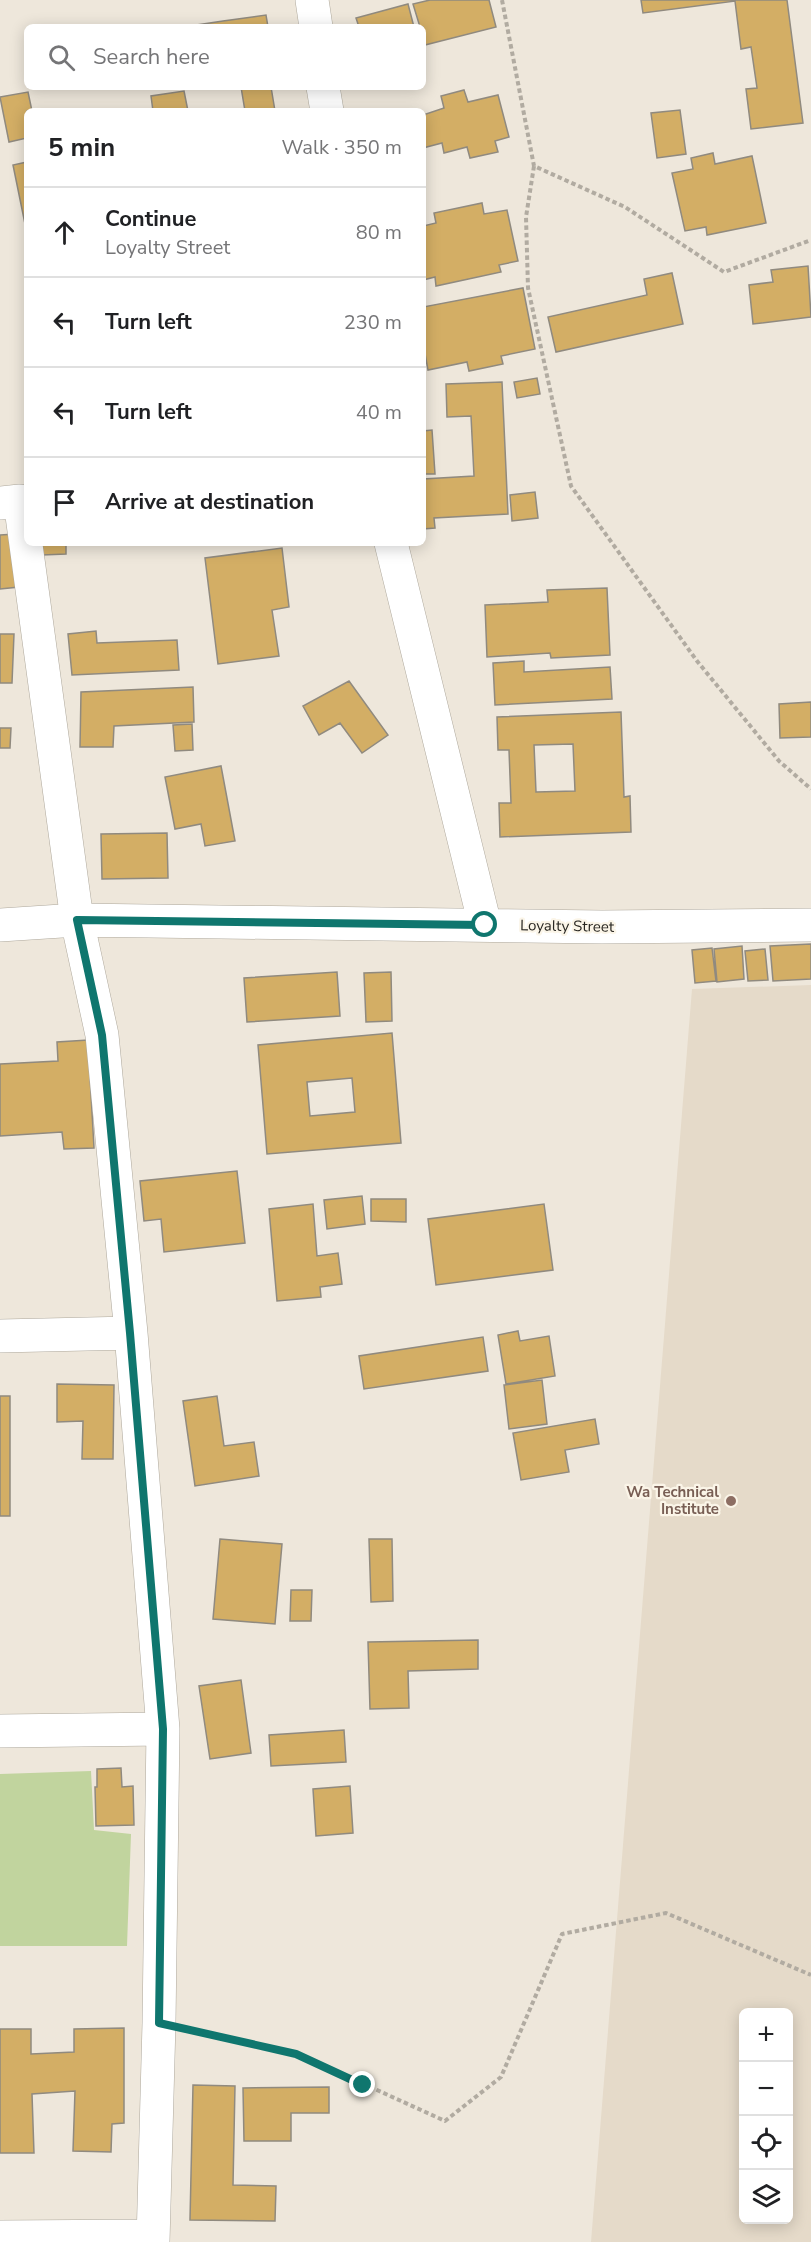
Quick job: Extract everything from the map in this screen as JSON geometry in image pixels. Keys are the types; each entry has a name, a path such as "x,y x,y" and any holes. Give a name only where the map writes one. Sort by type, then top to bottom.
{"street":[{"path":"312,0 316,24"},
{"path":"324,90 326,108"},
{"path":"0,503 20,501 24,530"},
{"path":"0,2237 153,2239 159,2023 163,1729 130,1333 102,1035 77,920 26,546"},
{"path":"391,546 485,925"},
{"name":"Loyalty Street","path":"0,925 77,920 485,925 811,925"},
{"path":"0,1336 130,1333"},
{"path":"0,1731 163,1729"}],"path":[{"path":"502,0 534,166 526,218 528,288 571,486 697,661 778,761 811,789"},
{"path":"534,166 625,207 724,272 811,240"},
{"path":"159,2023 296,2054 445,2121 501,2078 562,1934 666,1913 811,1975"}],"shaded area":[{"name":"Wa Technical Institute","path":"811,985 811,2242 591,2242 692,989"}],"green space":[{"path":"91,1771 94,1830 131,1834 127,1946 0,1946 0,1774"}],"building":[{"path":"430,0 489,0 496,27 426,45 426,24 419,24 413,4"},
{"path":"641,0 787,0 803,123 751,129 746,89 757,88 751,47 741,49 735,1 643,13"},
{"path":"408,4 413,24 358,24 356,18"},
{"path":"266,15 268,24 203,24"},
{"path":"242,90 272,90 274,108 244,108"},
{"path":"464,90 468,102 498,95 509,137 495,141 498,152 470,158 467,147 444,153 442,143 426,147 426,114 444,108 441,96"},
{"path":"184,91 187,108 153,108 151,96"},
{"path":"28,92 31,108 24,108 24,139 9,142 0,97"},
{"path":"680,110 686,154 657,158 651,113"},
{"path":"713,153 715,164 752,156 766,223 707,235 706,227 685,231 672,173 693,169 691,158"},
{"path":"24,163 24,219 13,165"},
{"path":"482,203 484,214 507,210 518,261 499,265 501,272 436,286 435,277 426,279 426,225 436,223 434,213"},
{"path":"808,266 811,317 753,324 749,285 773,282 771,270"},
{"path":"672,273 683,324 556,352 548,317 647,295 644,279"},
{"path":"523,288 535,349 501,356 503,364 469,371 467,362 428,370 426,306"},
{"path":"537,378 540,394 517,398 514,382"},
{"path":"502,382 508,514 434,518 435,528 426,529 426,479 474,476 471,416 447,417 446,384"},
{"path":"432,430 435,474 426,474 426,431"},
{"path":"535,492 538,518 512,521 510,495"},
{"path":"15,534 19,587 0,589 0,535"},
{"path":"42,546 66,546 66,554 42,555"},
{"path":"282,548 289,607 272,610 279,656 218,664 205,558"},
{"path":"607,588 610,655 551,658 550,653 487,657 485,605 548,602 547,590"},
{"path":"96,631 97,643 177,640 179,670 72,675 68,634"},
{"path":"0,634 14,634 12,683 0,683"},
{"path":"524,661 524,672 610,667 612,699 495,705 493,663"},
{"path":"349,681 388,735 362,753 340,723 319,735 303,706"},
{"path":"193,687 194,722 114,726 113,747 80,747 81,692"},
{"path":"811,702 811,737 780,738 779,704"},
{"path":"621,712 624,797 630,796 631,832 500,837 499,803 511,803 509,750 498,750 497,717","holes":["573,744 575,791 536,792 534,745"]},
{"path":"192,724 193,750 175,751 173,725"},
{"path":"0,728 11,728 10,748 0,748"},
{"path":"221,766 235,841 205,846 201,824 175,829 165,777"},
{"path":"167,833 168,878 102,879 101,834"},
{"path":"811,944 811,979 773,981 770,946"},
{"path":"742,946 744,979 717,982 714,949"},
{"path":"712,948 716,981 695,983 692,950"},
{"path":"765,949 768,980 748,981 745,951"},
{"path":"337,972 340,1016 247,1022 244,978"},
{"path":"391,972 392,1021 366,1022 364,973"},
{"path":"392,1033 401,1143 267,1154 258,1045","holes":["352,1078 355,1112 310,1116 307,1082"]},
{"path":"88,1040 94,1148 64,1149 62,1132 0,1136 0,1064 58,1061 57,1042"},
{"path":"237,1171 245,1243 164,1252 161,1219 144,1221 140,1181"},
{"path":"362,1196 365,1224 327,1229 324,1200"},
{"path":"371,1199 406,1199 406,1222 371,1221"},
{"path":"313,1204 317,1256 338,1253 342,1284 320,1287 321,1297 277,1301 269,1209"},
{"path":"544,1204 553,1270 436,1285 428,1219"},
{"path":"518,1331 520,1341 549,1336 555,1376 506,1384 498,1335"},
{"path":"483,1337 488,1371 364,1389 359,1356"},
{"path":"542,1380 547,1424 509,1429 504,1385"},
{"path":"57,1384 114,1385 113,1459 82,1459 83,1421 57,1422"},
{"path":"0,1396 10,1396 10,1516 0,1516"},
{"path":"217,1396 224,1446 254,1442 259,1476 195,1486 183,1401"},
{"path":"595,1419 599,1444 565,1450 569,1472 521,1480 513,1433"},
{"path":"220,1539 282,1544 275,1624 213,1619"},
{"path":"369,1539 392,1539 393,1601 371,1602"},
{"path":"291,1590 312,1590 311,1621 290,1621"},
{"path":"478,1640 478,1669 408,1671 409,1708 370,1709 368,1642"},
{"path":"241,1680 251,1753 210,1759 199,1686"},
{"path":"344,1730 346,1762 271,1766 269,1735"},
{"path":"121,1768 122,1787 133,1786 134,1825 96,1826 97,1769"},
{"path":"350,1786 353,1833 316,1836 313,1789"},
{"path":"124,2028 124,2123 112,2124 111,2152 73,2151 75,2091 32,2094 34,2153 0,2153 0,2029 31,2029 31,2054 74,2052 74,2029"},
{"path":"193,2085 235,2086 233,2185 276,2186 275,2221 190,2220"},
{"path":"329,2087 329,2113 291,2113 291,2141 244,2141 243,2088"}],"place":[{"name":"Wa Technical Institute","path":"731,1501"}],"route":[{"path":"363,2085 296,2054 159,2023 163,1729 102,1035 77,920 485,925"}]}
